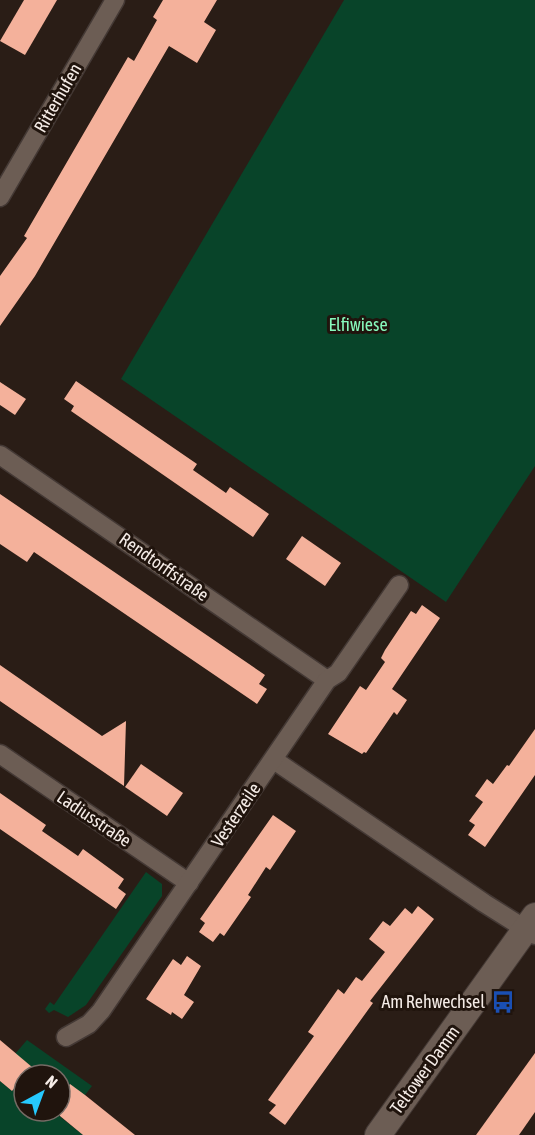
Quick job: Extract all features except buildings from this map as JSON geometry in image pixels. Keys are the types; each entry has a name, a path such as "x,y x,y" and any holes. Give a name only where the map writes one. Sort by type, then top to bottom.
{"main road":[{"name":"Teltower Damm","path":"378,1135 532,926"}],"street":[{"name":"Ritterhufen","path":"0,197 115,0"},
{"name":"Rendtorffstraße","path":"0,455 327,681"},
{"name":"Vesterzeile","path":"66,1037 89,1024 101,1011 327,681 338,673 399,585"},
{"name":"Ladiusstraße","path":"0,754 189,883"},
{"path":"274,760 479,900 532,926"}],"green space":[{"name":"Elfiwiese","path":"344,0 535,0 535,466 446,602 121,379"},
{"path":"146,872 162,884 162,896 86,1005 68,1017 54,1010 49,1013 45,1009 50,1002 54,1005"},
{"path":"27,1040 60,1063 27,1063 15,1054"},
{"path":"72,1072 92,1086 85,1095 72,1096"},
{"path":"0,1081 12,1091 12,1123 68,1123 83,1135 0,1135"}],"place":[{"name":"Am Rehwechsel","path":"503,1002"}]}
